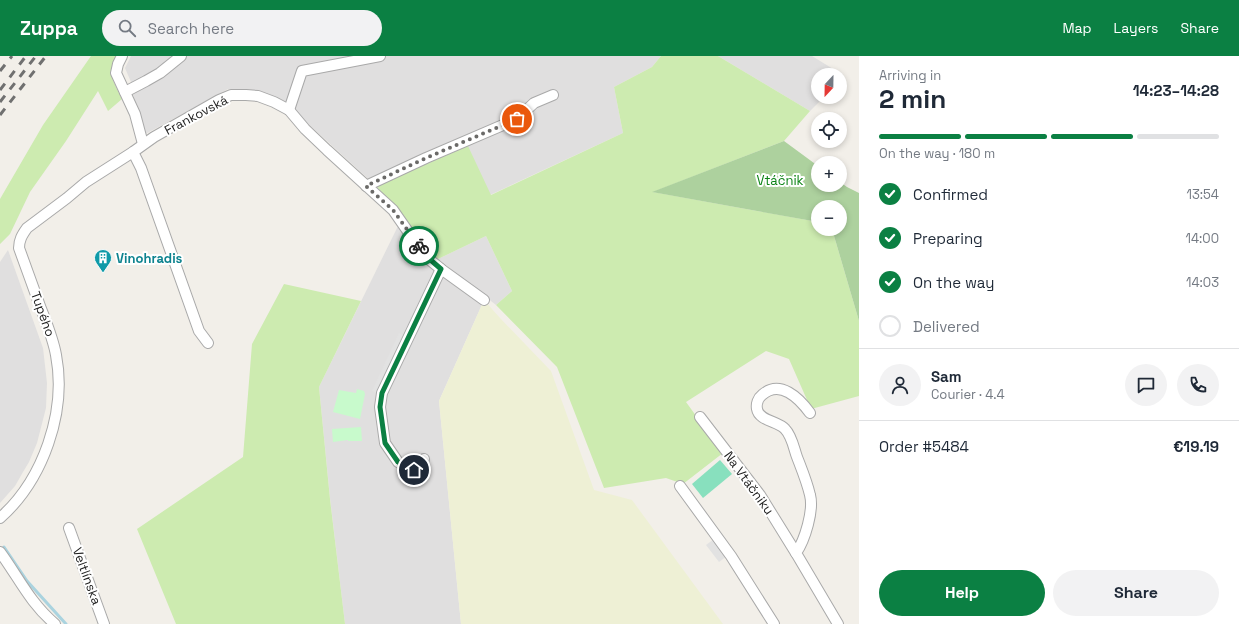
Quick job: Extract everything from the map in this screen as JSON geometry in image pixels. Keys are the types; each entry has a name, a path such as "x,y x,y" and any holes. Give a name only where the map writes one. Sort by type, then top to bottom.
{"street":[{"path":"122,56 118,64 116,74 135,114 143,144"},
{"path":"125,92 146,82 181,56"},
{"path":"288,110 302,71 380,56"},
{"name":"Frankovská","path":"133,152 143,144 219,100 231,95 258,96 274,102 288,110 305,129 393,210 426,256 441,269 484,300"},
{"path":"366,186 426,158 517,119 534,103 553,95"},
{"path":"133,152 141,168 199,331 208,343"},
{"name":"Tupého","path":"0,518 24,492 37,470 51,434 58,402 59,381 56,356 50,334 19,248 19,240 27,228 86,182 133,152"},
{"path":"424,459 421,467 414,470 398,462 385,443 380,407 382,393 441,269"},
{"path":"796,553 803,542 807,530 811,496 788,432 779,424 758,414 757,403 763,394 774,389 781,389 790,393 810,413"},
{"name":"Na Vtáčniku","path":"700,416 760,495 838,624"},
{"path":"680,486 731,556 774,624"},
{"name":"Veltlínska","path":"69,528 104,624"},
{"path":"0,552 31,600 53,623"}],"shaded area":[{"path":"131,56 661,56 652,67 614,87 623,133 490,195 376,186 281,99 228,89 140,137 131,82 125,68"},
{"path":"718,56 812,56 832,68 811,68 811,104 817,104 810,111"},
{"path":"399,224 436,268 484,300 439,401 461,624 345,624 319,387"},
{"path":"486,236 512,291 496,305 438,259"},
{"path":"8,250 43,348 47,383 46,408 37,443 29,462 15,486 0,503 0,262"},
{"path":"399,333 405,336 378,394 372,391"},
{"path":"714,539 727,556 719,562 706,545"}],"green space":[{"path":"91,56 118,56 112,74 114,83 122,99 108,111 98,91 66,141 30,192 10,234 0,244 0,199 43,125"},
{"path":"661,56 718,56 810,111 784,141 653,192 811,221 811,236 834,236 859,321 859,396 811,409 789,359 766,351 686,402 723,453 683,484 666,478 604,488 557,367 496,305 512,291 486,236 438,259 432,254 376,186 468,146 491,195 623,133 614,87 652,67"},
{"name":"Vtáčnik","path":"784,141 811,161 811,192 847,192 847,187 859,193 859,321 834,236 847,236 847,200 811,200 811,221 652,192"},
{"path":"284,284 361,301 319,387 330,499 345,624 176,624 137,529 243,457 252,344"},
{"path":"484,300 551,371 594,490 632,500 723,624 461,624 439,401"},
{"path":"357,389 364,391 365,394 360,419 333,412 339,390 356,393"},
{"path":"361,427 362,441 348,440 333,442 332,429"},
{"path":"720,460 732,474 703,498 692,484"}],"waterway":[{"path":"4,547 27,581 66,624"}],"railway":[{"path":"0,71 12,56"},
{"path":"0,90 26,56"},
{"path":"0,102 36,56"},
{"path":"0,115 46,56"}],"way so far":[{"path":"419,246 393,210 366,186 426,158 517,119"}],"place":[{"name":"Vinohradis","path":"103,273"}],"route":[{"path":"414,470 398,462 385,443 380,407 382,393 441,269 426,256 419,246"}]}
